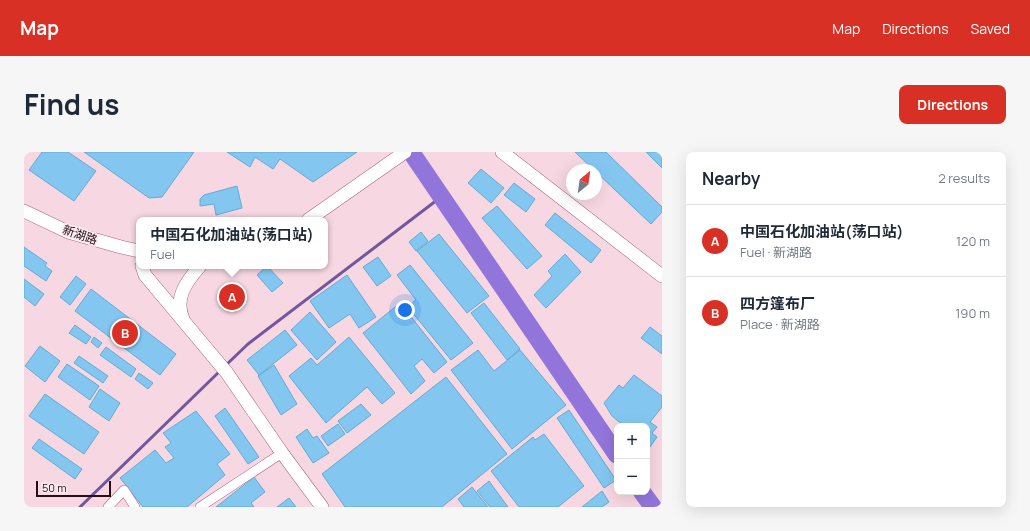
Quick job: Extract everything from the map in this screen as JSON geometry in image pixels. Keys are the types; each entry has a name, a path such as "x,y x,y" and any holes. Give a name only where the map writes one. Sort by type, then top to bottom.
{"street":[{"path":"312,217 405,152"},
{"path":"502,152 662,276"},
{"name":"新湖路","path":"24,211 68,232 136,253"},
{"path":"143,269 145,275 227,373 282,453 322,507"},
{"path":"186,324 181,313 179,303 187,282 198,269"},
{"path":"200,507 282,453"},
{"path":"108,507 124,490 135,507"}],"building":[{"path":"42,152 68,152 96,171 74,201 29,170"},
{"path":"84,152 194,152 162,197 149,198"},
{"path":"227,152 357,152 313,182 280,159 273,169 255,157 250,167"},
{"path":"575,152 606,152 662,207 662,212 651,224 602,178 602,164 588,164"},
{"path":"646,152 662,152 662,168"},
{"path":"481,169 504,188 491,203 468,183"},
{"path":"514,183 535,199 526,212 504,195"},
{"path":"237,186 242,208 216,215 214,204 200,206 200,199 204,195"},
{"path":"497,206 542,256 527,269 482,218"},
{"path":"555,213 601,250 591,263 545,225"},
{"path":"421,232 428,241 416,251 409,242"},
{"path":"439,234 489,296 467,313 417,251"},
{"path":"24,247 47,263 45,266 52,271 46,281 24,266"},
{"path":"565,254 581,272 546,308 534,295 552,276 548,271"},
{"path":"378,257 391,276 377,286 363,267"},
{"path":"410,265 473,343 451,360 407,306 416,300 397,275"},
{"path":"264,269 270,269 283,283 272,292 257,275"},
{"path":"347,275 376,317 359,328 350,314 329,328 310,301"},
{"path":"76,276 86,284 70,305 60,297"},
{"path":"24,279 44,294 35,306 24,297"},
{"path":"91,289 176,354 160,375 75,311"},
{"path":"400,303 447,362 434,373 422,359 414,366 425,381 411,394 363,333"},
{"path":"484,303 520,349 507,360 471,313"},
{"path":"310,312 336,342 317,360 291,330"},
{"path":"75,325 91,337 86,344 69,333"},
{"path":"650,327 662,336 662,354 641,338"},
{"path":"285,330 297,345 259,375 247,360"},
{"path":"94,337 102,343 98,348 91,342"},
{"path":"349,337 395,393 382,404 367,387 326,423 289,376 311,358 317,365"},
{"path":"40,346 60,361 45,382 25,366"},
{"path":"106,347 136,369 131,377 100,355"},
{"path":"478,350 494,371 520,350 566,405 512,449 451,370"},
{"path":"79,356 108,376 103,383 74,363"},
{"path":"67,364 99,386 90,400 58,377"},
{"path":"274,365 297,404 281,415 258,376"},
{"path":"139,373 153,383 148,389 135,379"},
{"path":"634,375 662,396 662,407 650,422 657,427 652,433 657,437 650,447 650,423 620,423 612,416 604,403 619,385 623,388"},
{"path":"446,377 507,454 442,507 345,507 322,474"},
{"path":"100,389 120,403 109,421 89,407"},
{"path":"45,394 99,432 84,454 29,416"},
{"path":"361,404 371,415 347,433 338,421"},
{"path":"225,408 259,457 248,464 215,416"},
{"path":"569,410 614,477 614,481 604,488 557,418"},
{"path":"196,411 230,454 217,464 225,475 187,507 143,507 120,478 155,450 166,463 174,458 165,447 171,443 163,433"},
{"path":"338,424 345,434 328,446 321,436"},
{"path":"307,429 313,438 317,436 329,453 313,463 296,437"},
{"path":"544,434 584,486 558,507 519,507 491,471 533,437 535,440"},
{"path":"39,439 82,469 75,479 32,448"},
{"path":"254,477 265,492 251,503 254,507 216,507"},
{"path":"489,481 508,507 490,507 477,491"},
{"path":"472,487 488,507 464,507 458,499"},
{"path":"602,491 609,502 602,507 582,507"},
{"path":"289,498 296,507 277,507"}],"waterway":[{"path":"411,152 614,451"},
{"path":"225,366 248,344 441,197"},
{"path":"80,507 221,370"},
{"path":"644,495 653,507"}],"place":[{"name":"中国石化加油站(荡口站)","path":"232,297"},
{"name":"四方篷布厂","path":"125,333"}]}
